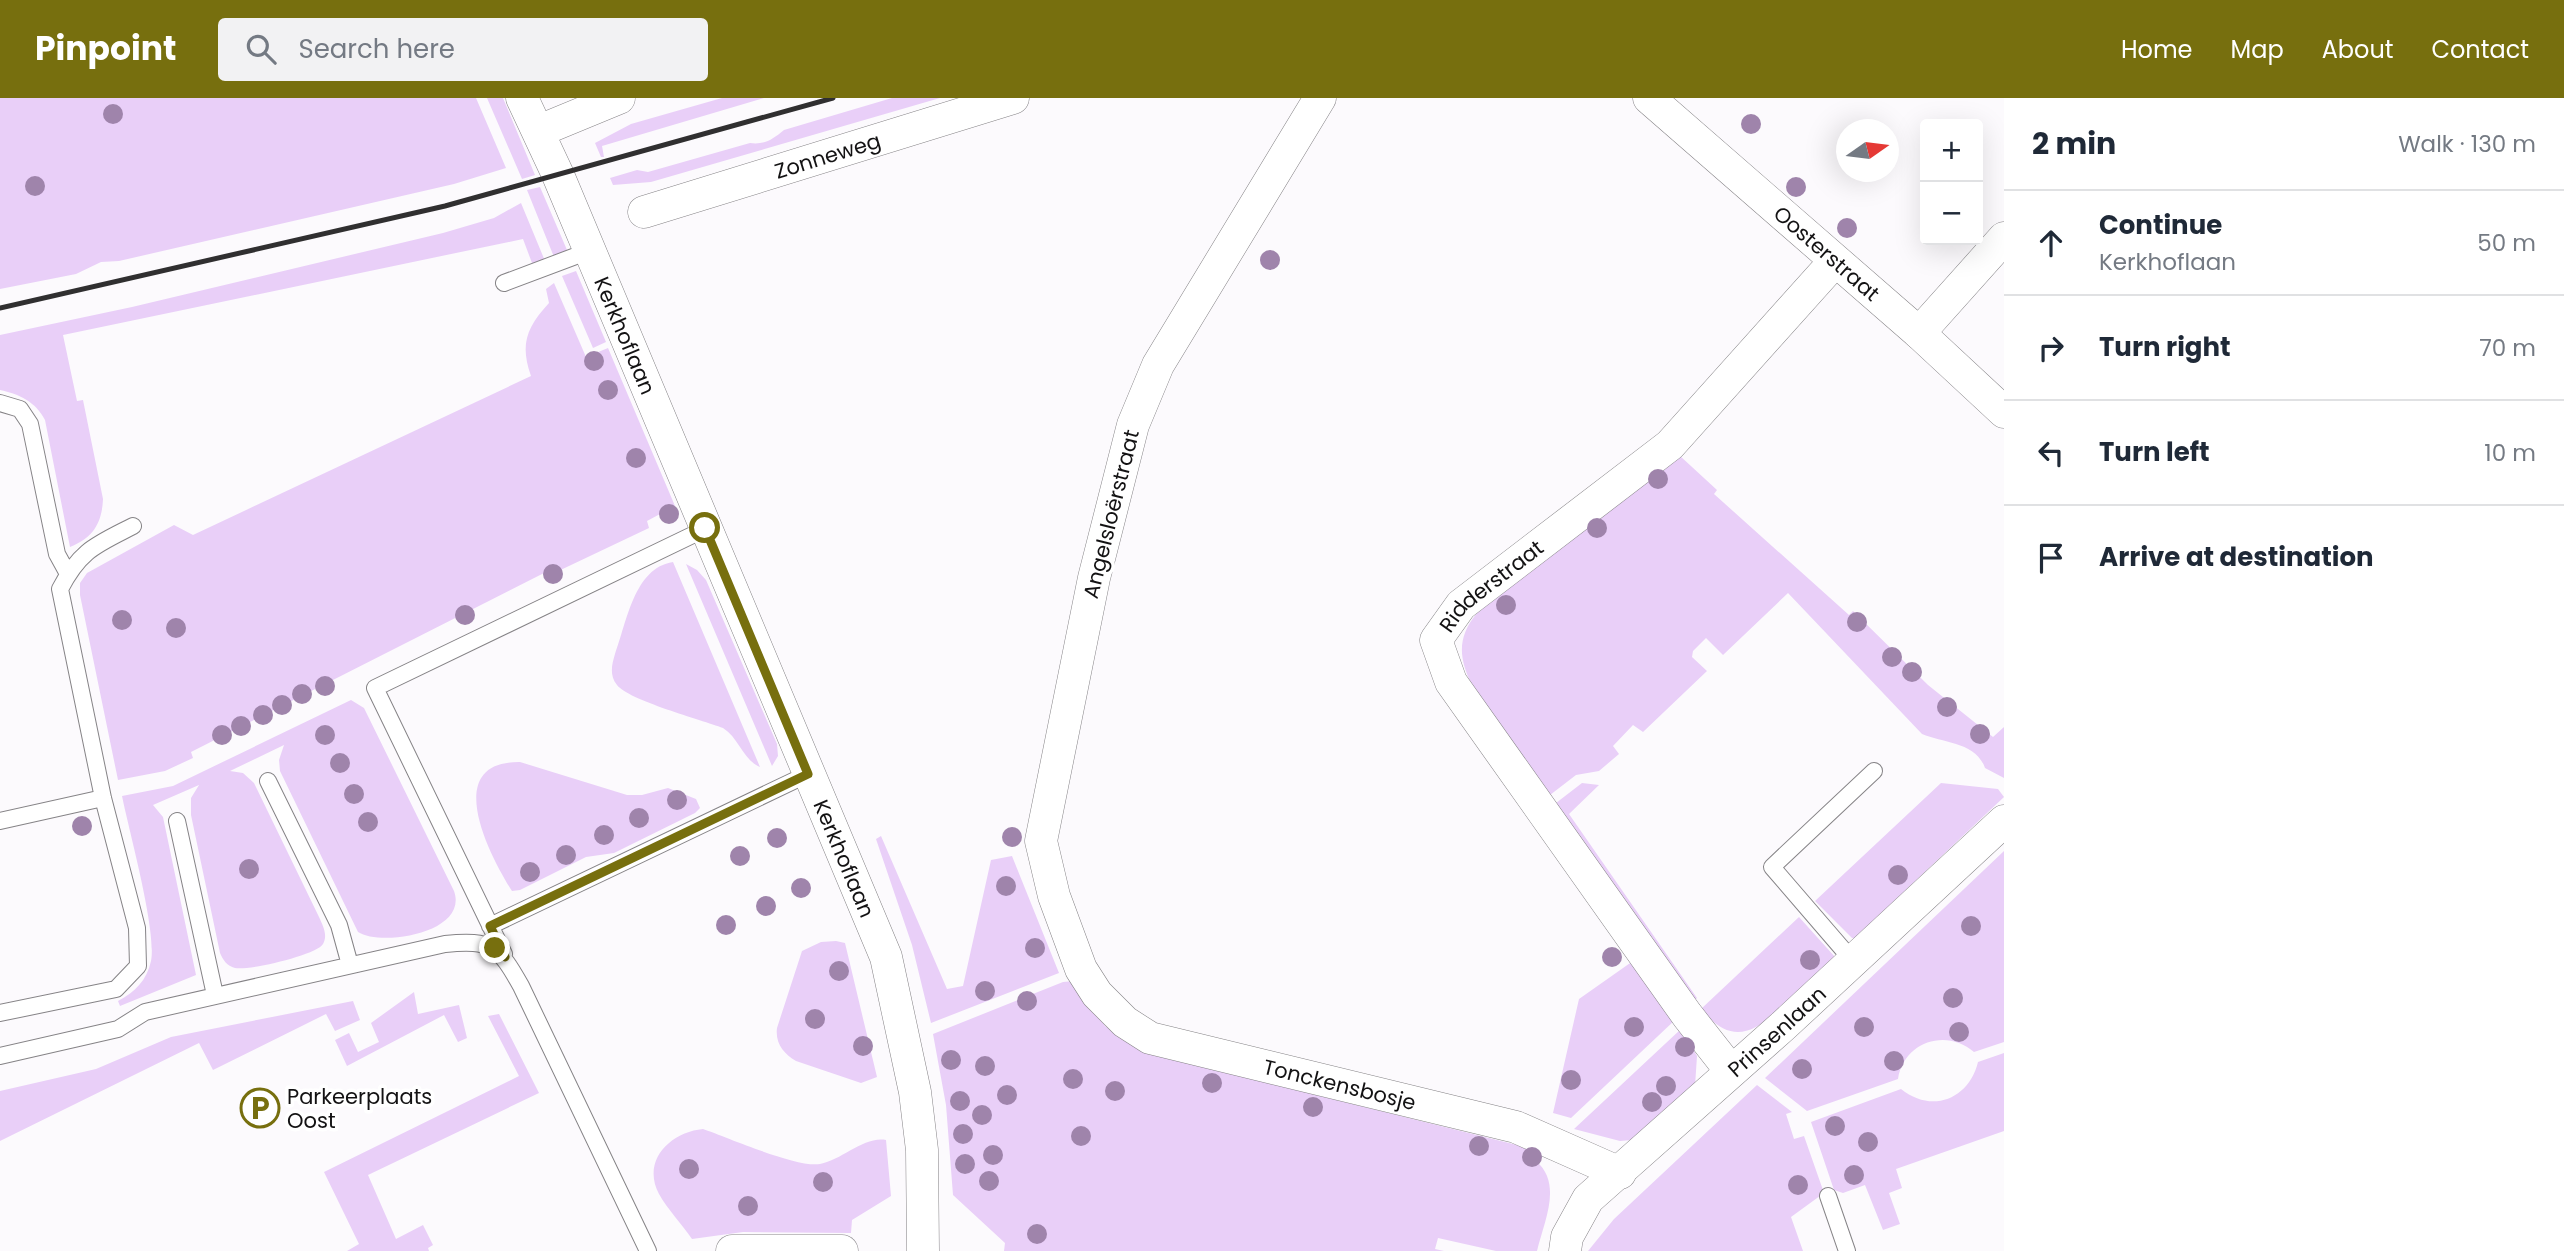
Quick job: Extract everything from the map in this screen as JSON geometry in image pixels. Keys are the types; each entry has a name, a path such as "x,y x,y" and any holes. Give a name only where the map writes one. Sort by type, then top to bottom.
{"street":[{"name":"Kerkhoflaan","path":"522,98 539,131 705,528 801,777 886,957 915,1092 922,1150 923,1251"},
{"path":"539,131 619,98"},
{"name":"Zonneweg","path":"644,212 1013,98"},
{"name":"Angelsloërstraat","path":"1081,969 1054,897 1041,841 1063,721 1114,489 1133,425 1158,365 1320,98"},
{"name":"Oosterstraat","path":"1649,98 1919,333 2004,412"},
{"path":"1919,333 2004,238"},
{"name":"Ridderstraat","path":"1731,1071 1687,1015 1451,682 1436,640 1461,606 1670,445 1835,261"},
{"name":"Prinsenlaan","path":"1564,1251 1567,1237 1588,1199 1620,1173 2004,821"},
{"name":"Tonckensbosje","path":"1081,969 1097,994 1115,1013 1150,1038 1516,1127 1620,1173"},
{"path":"732,1251 842,1251"}],"lane":[{"path":"504,283 589,251"},
{"path":"0,403 20,410 30,424 57,554 68,574"},
{"path":"0,1013 116,989 138,966 137,928 103,798 60,589 74,561 133,526"},
{"path":"648,1251 375,688 705,528"},
{"path":"1853,961 1772,867 1874,771"},
{"path":"490,926 801,777"},
{"path":"268,781 339,925 350,965"},
{"path":"0,821 103,798"},
{"path":"177,821 215,995"},
{"path":"0,1056 118,1029 145,1012 350,965 466,942 485,943 505,957"},
{"path":"1828,1196 1847,1251"}],"shaded area":[{"path":"0,98 476,98 506,168 454,184 119,261 101,262 76,274 0,289"},
{"path":"487,98 503,98 535,175 522,179"},
{"path":"722,98 764,98 602,146 604,157 601,157 595,143 631,124"},
{"path":"892,98 940,98 651,182 613,185 610,178 637,170 648,172 750,143 764,142 784,130"},
{"path":"540,187 567,250 554,257 527,190"},
{"path":"521,203 545,261 532,263 523,239 63,335 77,401 83,400 103,499 101,515 95,529 85,539 70,547 45,420 37,408 26,400 0,390 0,335 132,307 443,233 494,218"},
{"path":"576,271 606,342 593,348 562,276"},
{"path":"554,283 586,357 608,348 675,506 647,521 649,528 550,575 548,571 191,752 193,758 165,771 118,780 80,595 80,583 87,573 174,525 193,535 531,376 526,355 527,337 549,303 546,289"},
{"path":"1679,455 1717,490 1714,494 1849,615 1853,611 1928,685 1993,737 2004,727 2004,778 1985,768 1981,759 1967,748 1922,734 1788,593 1723,655 1706,638 1693,651 1692,657 1707,671 1643,732 1633,725 1613,746 1619,754 1599,771 1576,775 1550,795 1471,683 1462,655 1466,630 1477,613"},
{"path":"673,562 760,767 749,759 723,728 635,697 614,681 613,662 634,598 649,574 660,566"},
{"path":"686,564 697,570 706,580 777,744 778,756 772,766"},
{"path":"351,700 364,708 454,891 455,905 449,917 420,933 402,937 385,938 358,932 280,771 279,760 284,745 230,771 243,773 254,783 322,924 325,934 323,944 309,953 253,967 235,968 224,960 220,953 191,815 191,798 199,785 153,805 163,817 196,975 120,1006 118,1001 130,994 147,974 152,947 146,905 122,796 173,786"},
{"path":"520,762 627,795 642,795 668,788 696,799 700,808 695,813 614,853 586,857 520,890 512,891 484,835 478,813 477,793 482,777 496,766"},
{"path":"1582,783 1599,785 1569,814 1697,998 1694,1001 1556,803"},
{"path":"1941,783 1998,789 2004,797 1852,938 1815,901"},
{"path":"881,836 947,989 963,986 991,860 1012,856 1059,973 931,1023 912,945 876,839"},
{"path":"2004,851 2004,1042 1974,1052 1952,1041 1928,1042 1909,1055 1898,1079 1807,1111 1765,1078"},
{"path":"1799,917 1835,957 1769,1019 1758,1026 1736,1032 1713,1022 1701,1009"},
{"path":"821,942 845,943 877,1077 861,1083 796,1061 784,1052 777,1039 777,1028 802,951"},
{"path":"1633,961 1675,1020 1571,1118 1553,1113 1579,999"},
{"path":"1074,981 1105,1026 1143,1052 1541,1151 1536,1161 1549,1181 1550,1192 1537,1251 1496,1251 1438,1238 1435,1249 1444,1251 1004,1251 1005,1243 953,1195 946,1105 933,1034 1063,982"},
{"path":"414,992 418,1014 459,1005 467,1038 458,1042 444,1015 347,1066 335,1040 349,1033 358,1052 379,1042 371,1023"},
{"path":"353,1001 360,1020 335,1031 326,1014 213,1070 199,1043 0,1141 0,1091 96,1069 171,1037"},
{"path":"499,1014 539,1093 368,1175 396,1239 423,1225 433,1245 428,1248 429,1251 347,1251 359,1244 324,1172 519,1076 488,1016"},
{"path":"1681,1029 1697,1056 1695,1086 1632,1140 1620,1141 1574,1129"},
{"path":"2004,1053 2004,1131 1896,1169 1902,1188 1889,1193 1900,1224 1883,1230 1865,1185 1843,1193 1834,1190 1811,1122 1901,1089 1925,1101 1948,1099 1967,1085 1978,1062"},
{"path":"1757,1085 1792,1112 1786,1114 1794,1139 1804,1136 1824,1193 1791,1217 1803,1251 1588,1251 1614,1219"},
{"path":"703,1129 780,1157 809,1164 828,1162 861,1145 886,1140 891,1196 852,1220 851,1233 743,1232 692,1239 659,1194 654,1182 654,1170 662,1150 670,1142 691,1131"}],"railway":[{"path":"0,308 445,206 833,98"}],"place":[{"name":"Parkeerplaats Oost","path":"260,1108"}],"route":[{"path":"495,948 505,957 490,926 808,774 705,528"}]}
